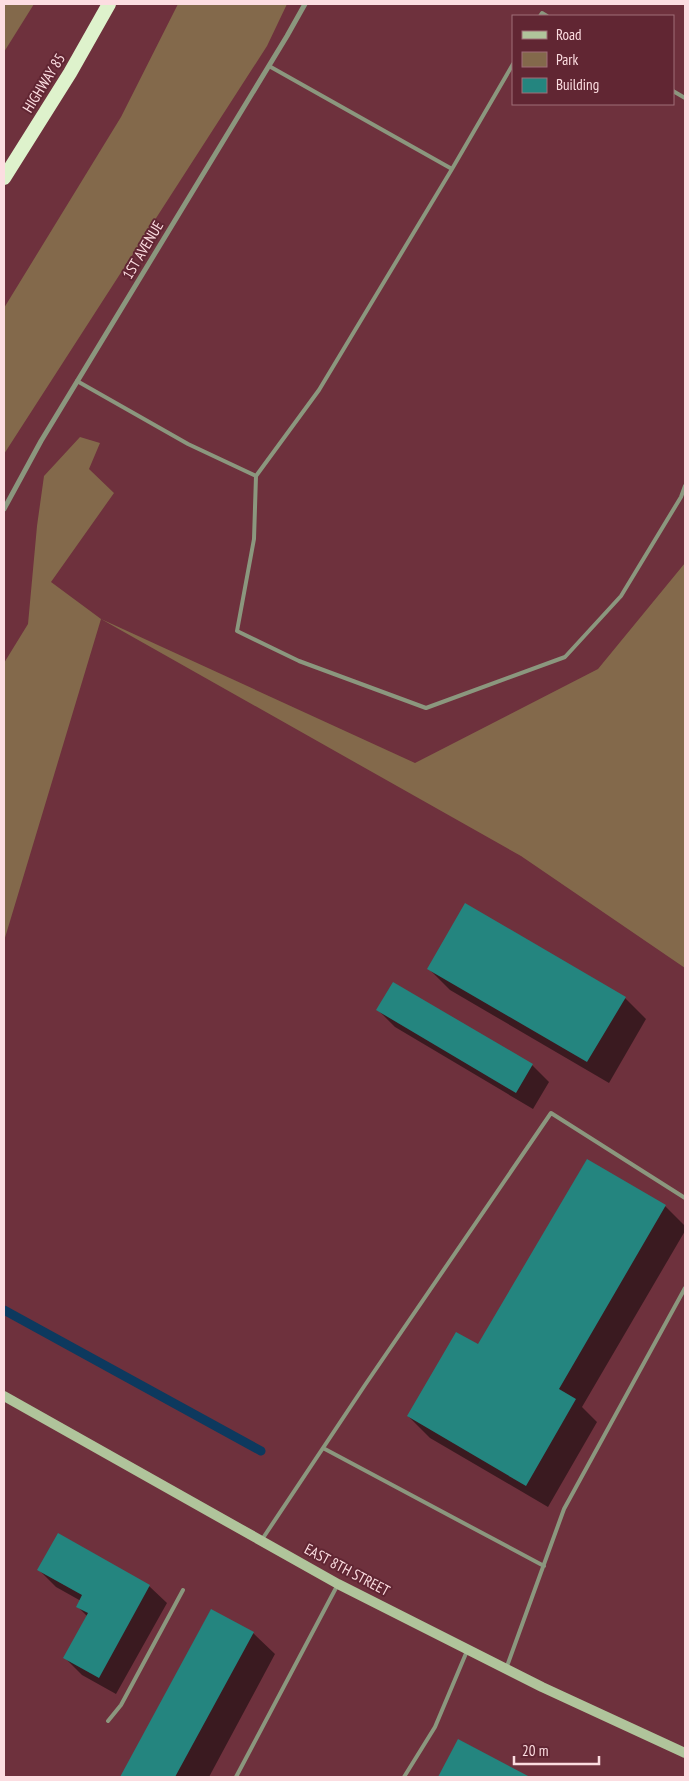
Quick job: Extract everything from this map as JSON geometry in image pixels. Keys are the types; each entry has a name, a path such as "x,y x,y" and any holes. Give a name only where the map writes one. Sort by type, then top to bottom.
{"highway":[{"name":"HIGHWAY 85","path":"4,178 70,73 109,4"}],"main road":[{"name":"EAST 8TH STREET","path":"4,1396 338,1584 542,1687 685,1753"}],"street":[{"name":"1ST AVENUE","path":"4,509 41,441 305,4"}],"lane":[{"path":"269,66 452,169"},
{"path":"512,66 319,390 256,476 254,539 237,631 299,661 426,708 565,657 621,596 681,498 685,486"},
{"path":"674,91 685,98"},
{"path":"77,381 188,444 256,476"},
{"path":"261,1541 551,1113 685,1198"},
{"path":"506,1669 564,1509 685,1288"},
{"path":"323,1448 544,1566"},
{"path":"236,1777 338,1584"},
{"path":"108,1721 121,1706 183,1590"},
{"path":"404,1777 435,1727 468,1649"}],"green space":[{"path":"4,4 34,4 4,52"},
{"path":"178,4 287,4 267,46 4,454 4,308 121,117"},
{"path":"80,437 100,443 89,469 114,493 51,582 101,619 4,941 4,663 28,624 37,526 44,476"},
{"path":"685,563 685,968 521,856 101,619 415,763 598,669"}],"building":[{"path":"465,903 626,997 587,1062 427,969"},
{"path":"393,982 533,1064 516,1093 376,1010"},
{"path":"587,1159 666,1205 559,1389 576,1399 526,1486 407,1416 456,1332 478,1344"},
{"path":"58,1533 150,1585 99,1678 63,1658 88,1613 76,1607 82,1595 37,1570"},
{"path":"211,1609 254,1632 175,1777 120,1777"},
{"path":"458,1739 530,1777 438,1777"}],"waterway":[{"path":"4,1310 261,1451"}]}
